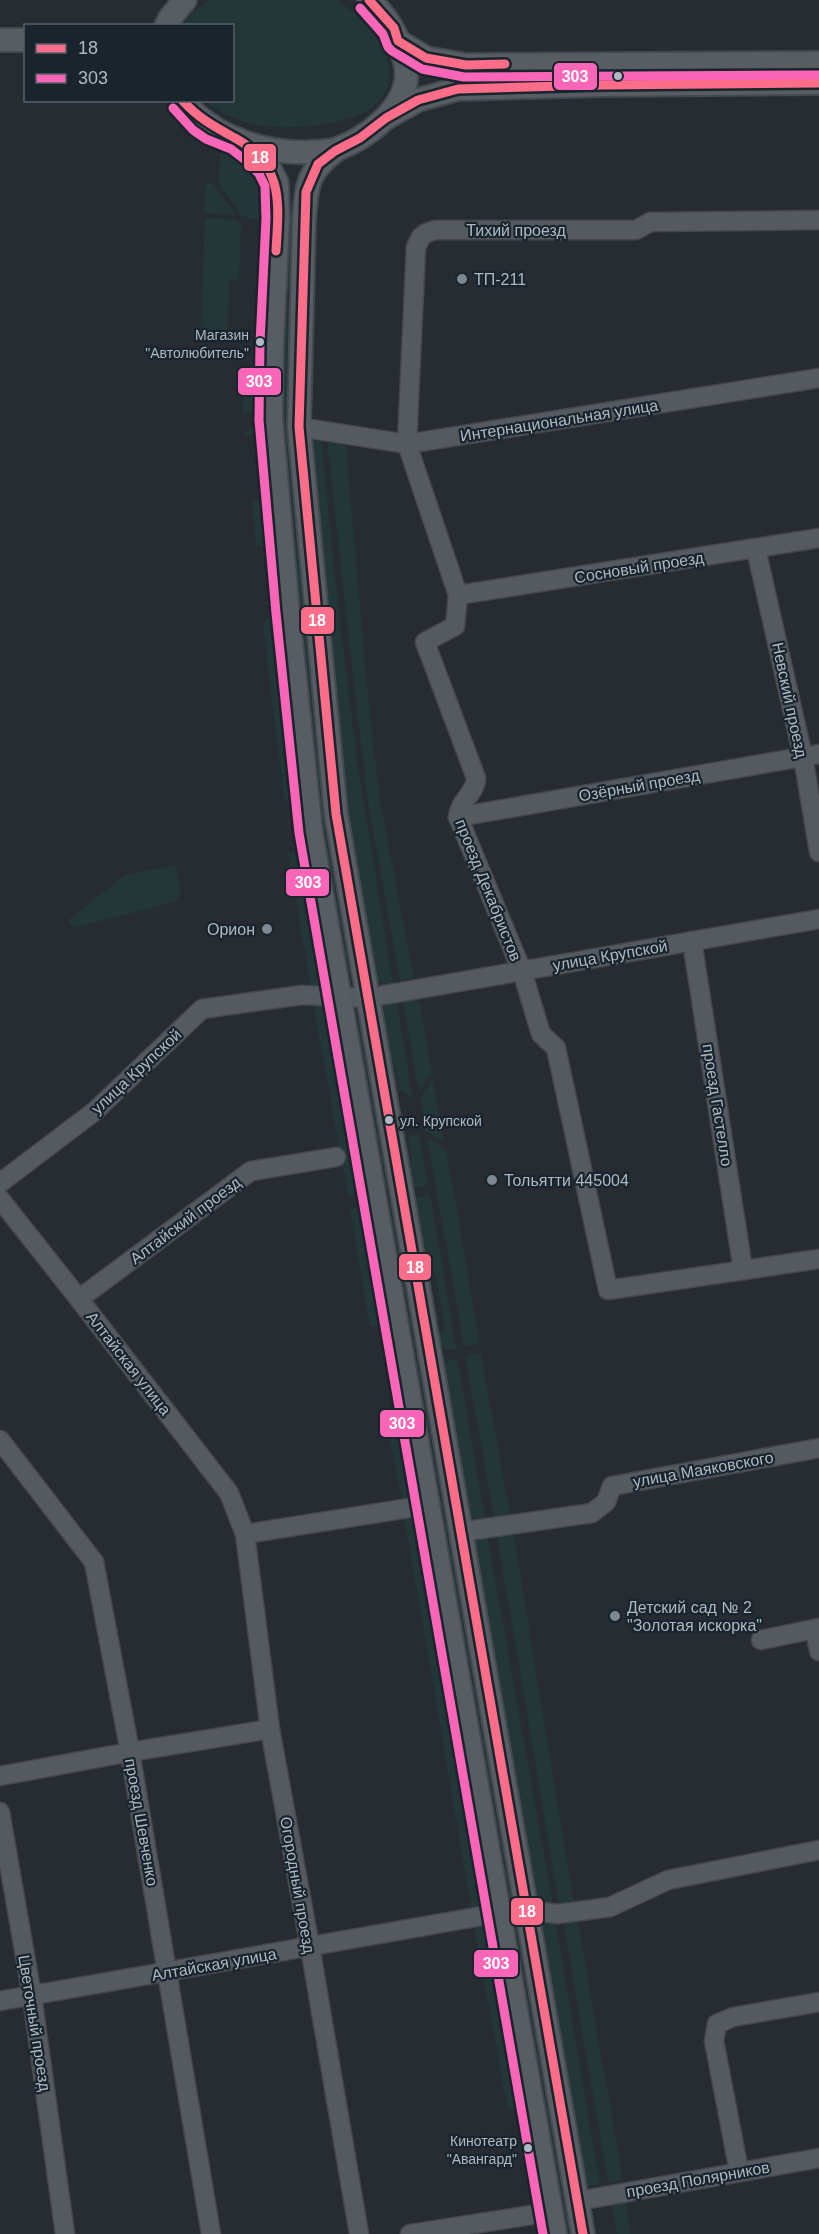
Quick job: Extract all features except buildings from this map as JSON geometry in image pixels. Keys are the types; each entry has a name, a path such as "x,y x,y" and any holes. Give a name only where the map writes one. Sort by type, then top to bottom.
{"main road":[{"path":"163,23 185,0"},
{"path":"369,0 393,28 405,60 406,80 401,97 386,118"},
{"path":"0,40 24,40"},
{"path":"398,41 426,58 466,65 819,63"},
{"path":"583,2234 336,814 299,428 306,192 318,164 335,151 360,138 386,118 418,100 458,89 819,83"},
{"path":"184,102 200,120 237,139 270,149 299,152 335,151"},
{"path":"237,139 257,154 269,167 277,183 278,219 271,419 311,832 555,2234"}],"street":[{"name":"Тихий проезд","path":"407,444 416,247 426,233 435,230 636,230 650,222 819,220"},
{"name":"Интернациональная улица","path":"299,428 407,444 819,378"},
{"name":"проезд Декабристов","path":"407,444 458,595 454,626 425,642 476,778 476,785 458,809 458,816 522,971 541,1034 556,1048 608,1290 743,1270"},
{"name":"Сосновый проезд","path":"458,595 819,538"},
{"name":"Невский проезд","path":"756,549 811,756 819,852"},
{"name":"Озёрный проезд","path":"458,816 811,756"},
{"name":"улица Крупской","path":"0,1183 94,1111 202,1009 302,995 367,998 819,919"},
{"name":"проезд Гастелло","path":"692,941 743,1270"},
{"name":"Алтайский проезд","path":"79,1299 251,1171 336,1157"},
{"name":"Алтайская улица","path":"0,1199 229,1493 245,1534"},
{"path":"743,1270 819,1259"},
{"name":"проезд Шевченко","path":"0,1440 94,1562 130,1752 211,2234"},
{"name":"улица Маяковского","path":"460,1533 592,1513 606,1502 612,1486 819,1448"},
{"path":"245,1534 428,1505"},
{"name":"Огородный проезд","path":"245,1534 270,1729 359,2234"},
{"path":"761,1640 817,1629 819,1652"},
{"path":"0,1776 270,1729"},
{"name":"Цветочный проезд","path":"0,1812 32,1996 65,2234"},
{"name":"Алтайская улица","path":"0,2001 499,1913 527,1910 558,1914 610,1907 668,1880 819,1850"},
{"path":"739,2171 714,2041 717,2024 733,2017 819,2002"},
{"name":"проезд Полярников","path":"578,2201 819,2158"},
{"path":"410,2234 551,2212"}],"green space":[{"path":"209,0 337,0 363,22 383,49 390,74 385,93 371,108 351,118 327,124 278,127 236,119 206,102 234,102 234,24 184,24 194,11"},
{"path":"221,142 246,155 267,181 268,220 247,219 247,216 241,215 218,183"},
{"path":"206,183 213,184 236,215 204,213"},
{"path":"293,202 295,204 293,292 284,292 288,207"},
{"path":"205,218 236,220 241,224 239,280 230,280 227,341 200,340"},
{"path":"284,301 293,301 354,974 352,975 347,973 320,823 280,425"},
{"path":"244,370 256,370 261,405 254,412 242,413"},
{"path":"253,427 261,431 277,604 271,607 261,602 275,601 270,545 256,546 252,502 264,500 258,435 244,436 247,430"},
{"path":"321,439 358,768 393,984 386,985 376,980 350,847 310,444"},
{"path":"327,439 344,443 346,447 369,709 380,801 414,978 400,981 369,808"},
{"path":"276,616 279,618 299,826 284,797 263,626 267,619"},
{"path":"306,851 327,977 322,984 311,988 288,853"},
{"path":"176,865 181,893 175,902 72,928 68,920 125,875"},
{"path":"402,996 415,998 420,1004 432,1072 419,1092"},
{"path":"396,997 412,1096 399,1090 396,1071 386,1050 379,1007"},
{"path":"313,1002 326,1004 330,1008 366,1193 348,1196"},
{"path":"362,1022 393,1189 381,1191 355,1023"},
{"path":"433,1079 444,1142 426,1131 420,1098"},
{"path":"419,1134 428,1185 410,1189 411,1156 408,1136"},
{"path":"427,1137 446,1149 480,1343 464,1346"},
{"path":"430,1195 456,1349 445,1349 438,1344 437,1339 445,1329 436,1276 424,1269 412,1198"},
{"path":"395,1201 514,1897 512,1898 507,1898 383,1203"},
{"path":"368,1206 384,1296 379,1326 370,1327 350,1209"},
{"path":"481,1353 511,1519 495,1522 465,1356"},
{"path":"457,1358 486,1522 479,1522 469,1516 443,1367 449,1360"},
{"path":"397,1422 411,1450 415,1492 402,1500 387,1424"},
{"path":"409,1514 422,1521 488,1901 482,1909 472,1912 404,1515"},
{"path":"513,1532 575,1908 559,1906 497,1535"},
{"path":"487,1534 553,1905 536,1898 470,1537"},
{"path":"577,1917 623,2180 608,2183 563,1918"},
{"path":"555,1919 600,2184 584,2187 540,1926 546,1920"},
{"path":"484,1926 492,1932 519,2077 517,2108 508,2110 474,1927"},
{"path":"520,1928 575,2234 565,2234 513,1929"},
{"path":"625,2197 631,2234 617,2234 611,2200"}],"transit line":[{"name":"18","path":"369,0 394,28 398,41 426,58 466,65 505,64"},
{"name":"303","path":"360,8 383,34 392,51 422,69 464,77 819,75"},
{"name":"18","path":"583,2234 336,814 299,427 306,192 318,164 335,151 360,138 386,118 418,100 458,89 819,83"},
{"name":"18","path":"184,102 201,117 251,149 262,160 275,186 278,216 276,251"},
{"name":"303","path":"173,108 193,130 206,139 231,149 249,163 259,174 265,186 266,219 259,420 299,833 543,2234"}],"place":[{"name":"ТП-211","path":"462,279"},
{"name":"Магазин \"Автолюбитель\"","path":"260,342"},
{"name":"Орион","path":"267,929"},
{"name":"ул. Крупской","path":"389,1120"},
{"name":"Тольятти 445004","path":"492,1180"},
{"name":"Детский сад № 2 \"Золотая искорка\"","path":"615,1616"},
{"name":"Кинотеатр \"Авангард\"","path":"528,2148"}]}
